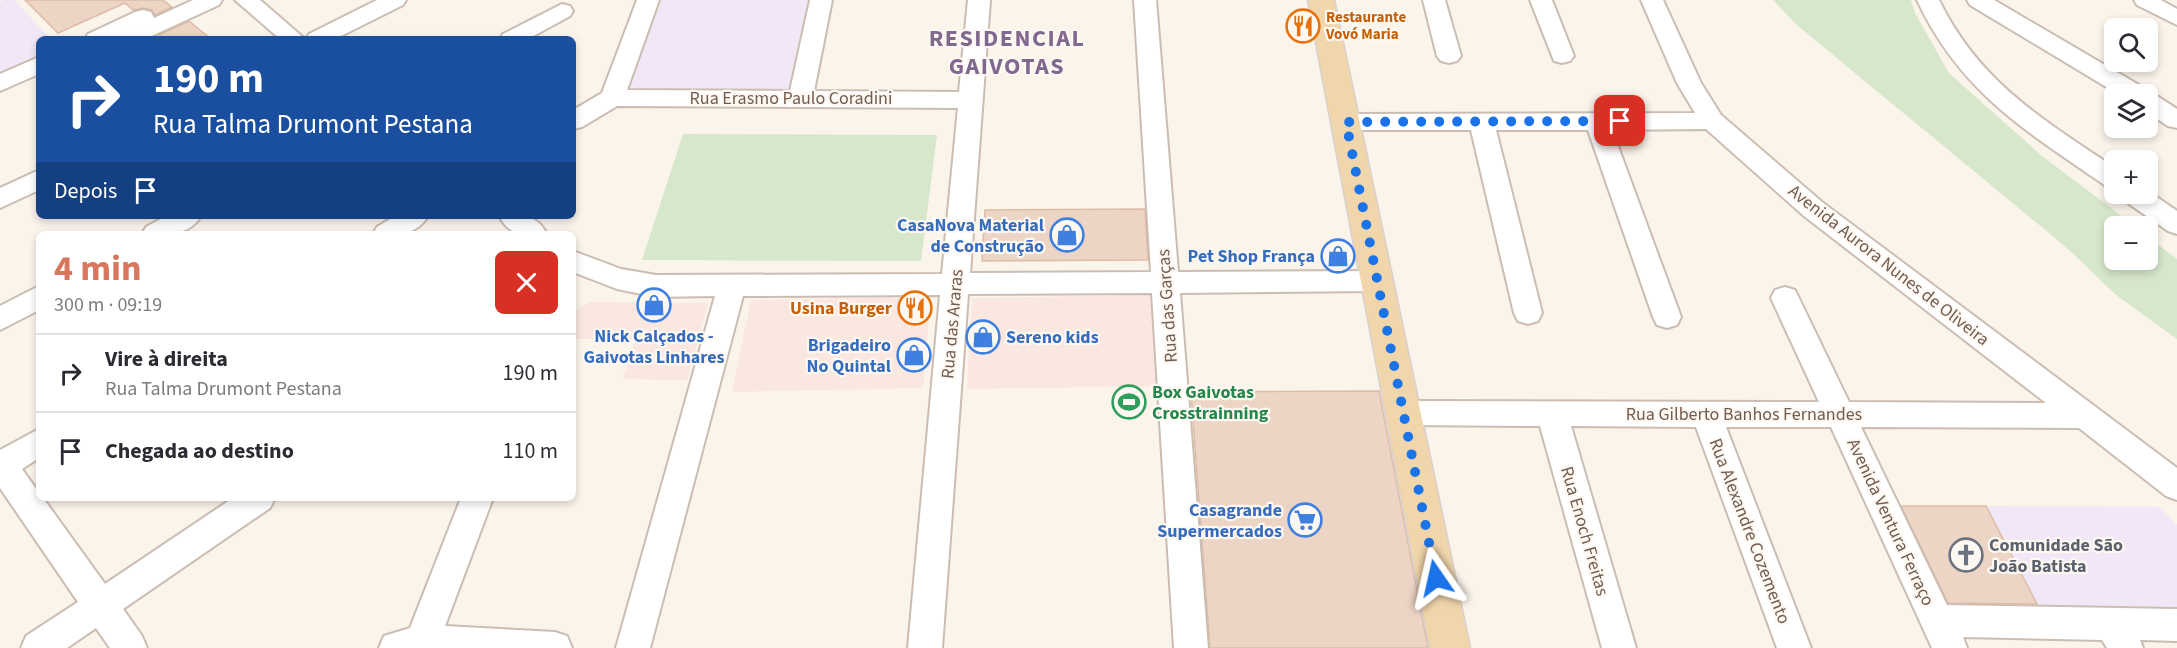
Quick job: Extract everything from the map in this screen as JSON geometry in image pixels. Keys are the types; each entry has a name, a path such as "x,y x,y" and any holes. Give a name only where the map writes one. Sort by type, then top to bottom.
{"main road":[{"path":"1321,0 1450,648"}],"street":[{"path":"102,36 180,0"},
{"path":"133,36 211,0"},
{"path":"246,0 290,36"},
{"path":"323,36 395,0"},
{"path":"576,119 612,98 648,0"},
{"path":"801,97 821,0"},
{"name":"Rua das Araras","path":"926,648 979,0"},
{"name":"Rua das Garças","path":"1146,0 1191,648"},
{"path":"1434,0 1449,56"},
{"path":"1541,0 1562,56"},
{"name":"Avenida Aurora Nunes de Oliveira","path":"1652,0 1689,83 1712,121 1813,209 2177,486"},
{"path":"1928,0 1949,39 1969,66 2024,116 2104,172"},
{"path":"1978,0 2118,84"},
{"path":"2145,0 2177,18"},
{"path":"516,36 562,11"},
{"path":"0,84 36,66"},
{"path":"0,97 36,80"},
{"name":"Rua Erasmo Paulo Coradini","path":"612,98 801,97 970,100"},
{"path":"2158,108 2177,120"},
{"path":"1597,121 1667,317"},
{"path":"1346,122 1712,121"},
{"path":"1481,122 1528,313"},
{"path":"0,199 36,181"},
{"path":"2148,204 2177,224"},
{"path":"160,231 182,219"},
{"path":"391,231 411,219"},
{"path":"516,219 530,231"},
{"path":"579,271 656,286 1377,281"},
{"path":"633,648 732,285"},
{"name":"Avenida Ventura Ferraço","path":"1785,298 1944,634"},
{"path":"0,319 36,299"},
{"name":"Rua Gilberto Banhos Fernandes","path":"1404,413 2085,416"},
{"name":"Rua Enoch Freitas","path":"1552,414 1619,648"},
{"name":"Rua Alexandre Cozemento","path":"1706,414 1794,648"},
{"path":"36,444 0,465 130,648"},
{"path":"39,648 255,501"},
{"path":"476,501 409,644 555,648"},
{"path":"1944,634 2119,636 2177,626"}],"shaded area":[{"path":"14,0 48,36 36,36 36,63 0,79 0,2"},
{"path":"659,0 808,0 788,90 627,92"},
{"path":"1151,295 1157,386 967,389 972,298"},
{"path":"931,297 923,388 732,392 751,300"},
{"path":"589,302 708,303 687,380 623,379 635,339 576,339 576,311"},
{"path":"1986,506 2160,507 2177,525 2177,607 2038,605"}],"green space":[{"path":"1773,0 1911,0 1915,13 1949,73 2042,156 2122,216 2104,216 2104,270 2158,270 2158,245 2177,259 2177,339 2116,295 2067,248 1798,26"},
{"path":"683,134 937,135 921,261 642,260"}],"building":[{"path":"25,0 163,0 172,7 155,15 152,10 144,8 133,10 125,3 58,33"},
{"path":"189,21 207,36 160,36"},
{"name":"CasaNova Material de Construção","path":"1145,209 1148,260 982,261 985,210"},
{"name":"Casagrande Supermercados","path":"1379,391 1428,648 1210,648 1191,392"},
{"name":"Comunidade São João Batista","path":"1901,506 1986,506 2037,604 1948,603"}],"place":[{"name":"Restaurante Vovó Maria","path":"1303,26"},
{"name":"CasaNova Material de Construção","path":"1067,235"},
{"name":"Pet Shop França","path":"1338,256"},
{"name":"Nick Calçados - Gaivotas Linhares","path":"654,305"},
{"name":"Usina Burger","path":"915,308"},
{"name":"Sereno kids","path":"983,337"},
{"name":"Brigadeiro No Quintal","path":"914,355"},
{"name":"Box Gaivotas Crosstrainning","path":"1129,402"},
{"name":"Casagrande Supermercados","path":"1305,520"},
{"name":"Comunidade São João Batista","path":"1966,555"}],"district":[{"name":"RESIDENCIAL GAIVOTAS","path":"1007,52"}],"route":[{"path":"1436,578 1346,122 1620,121"}]}
